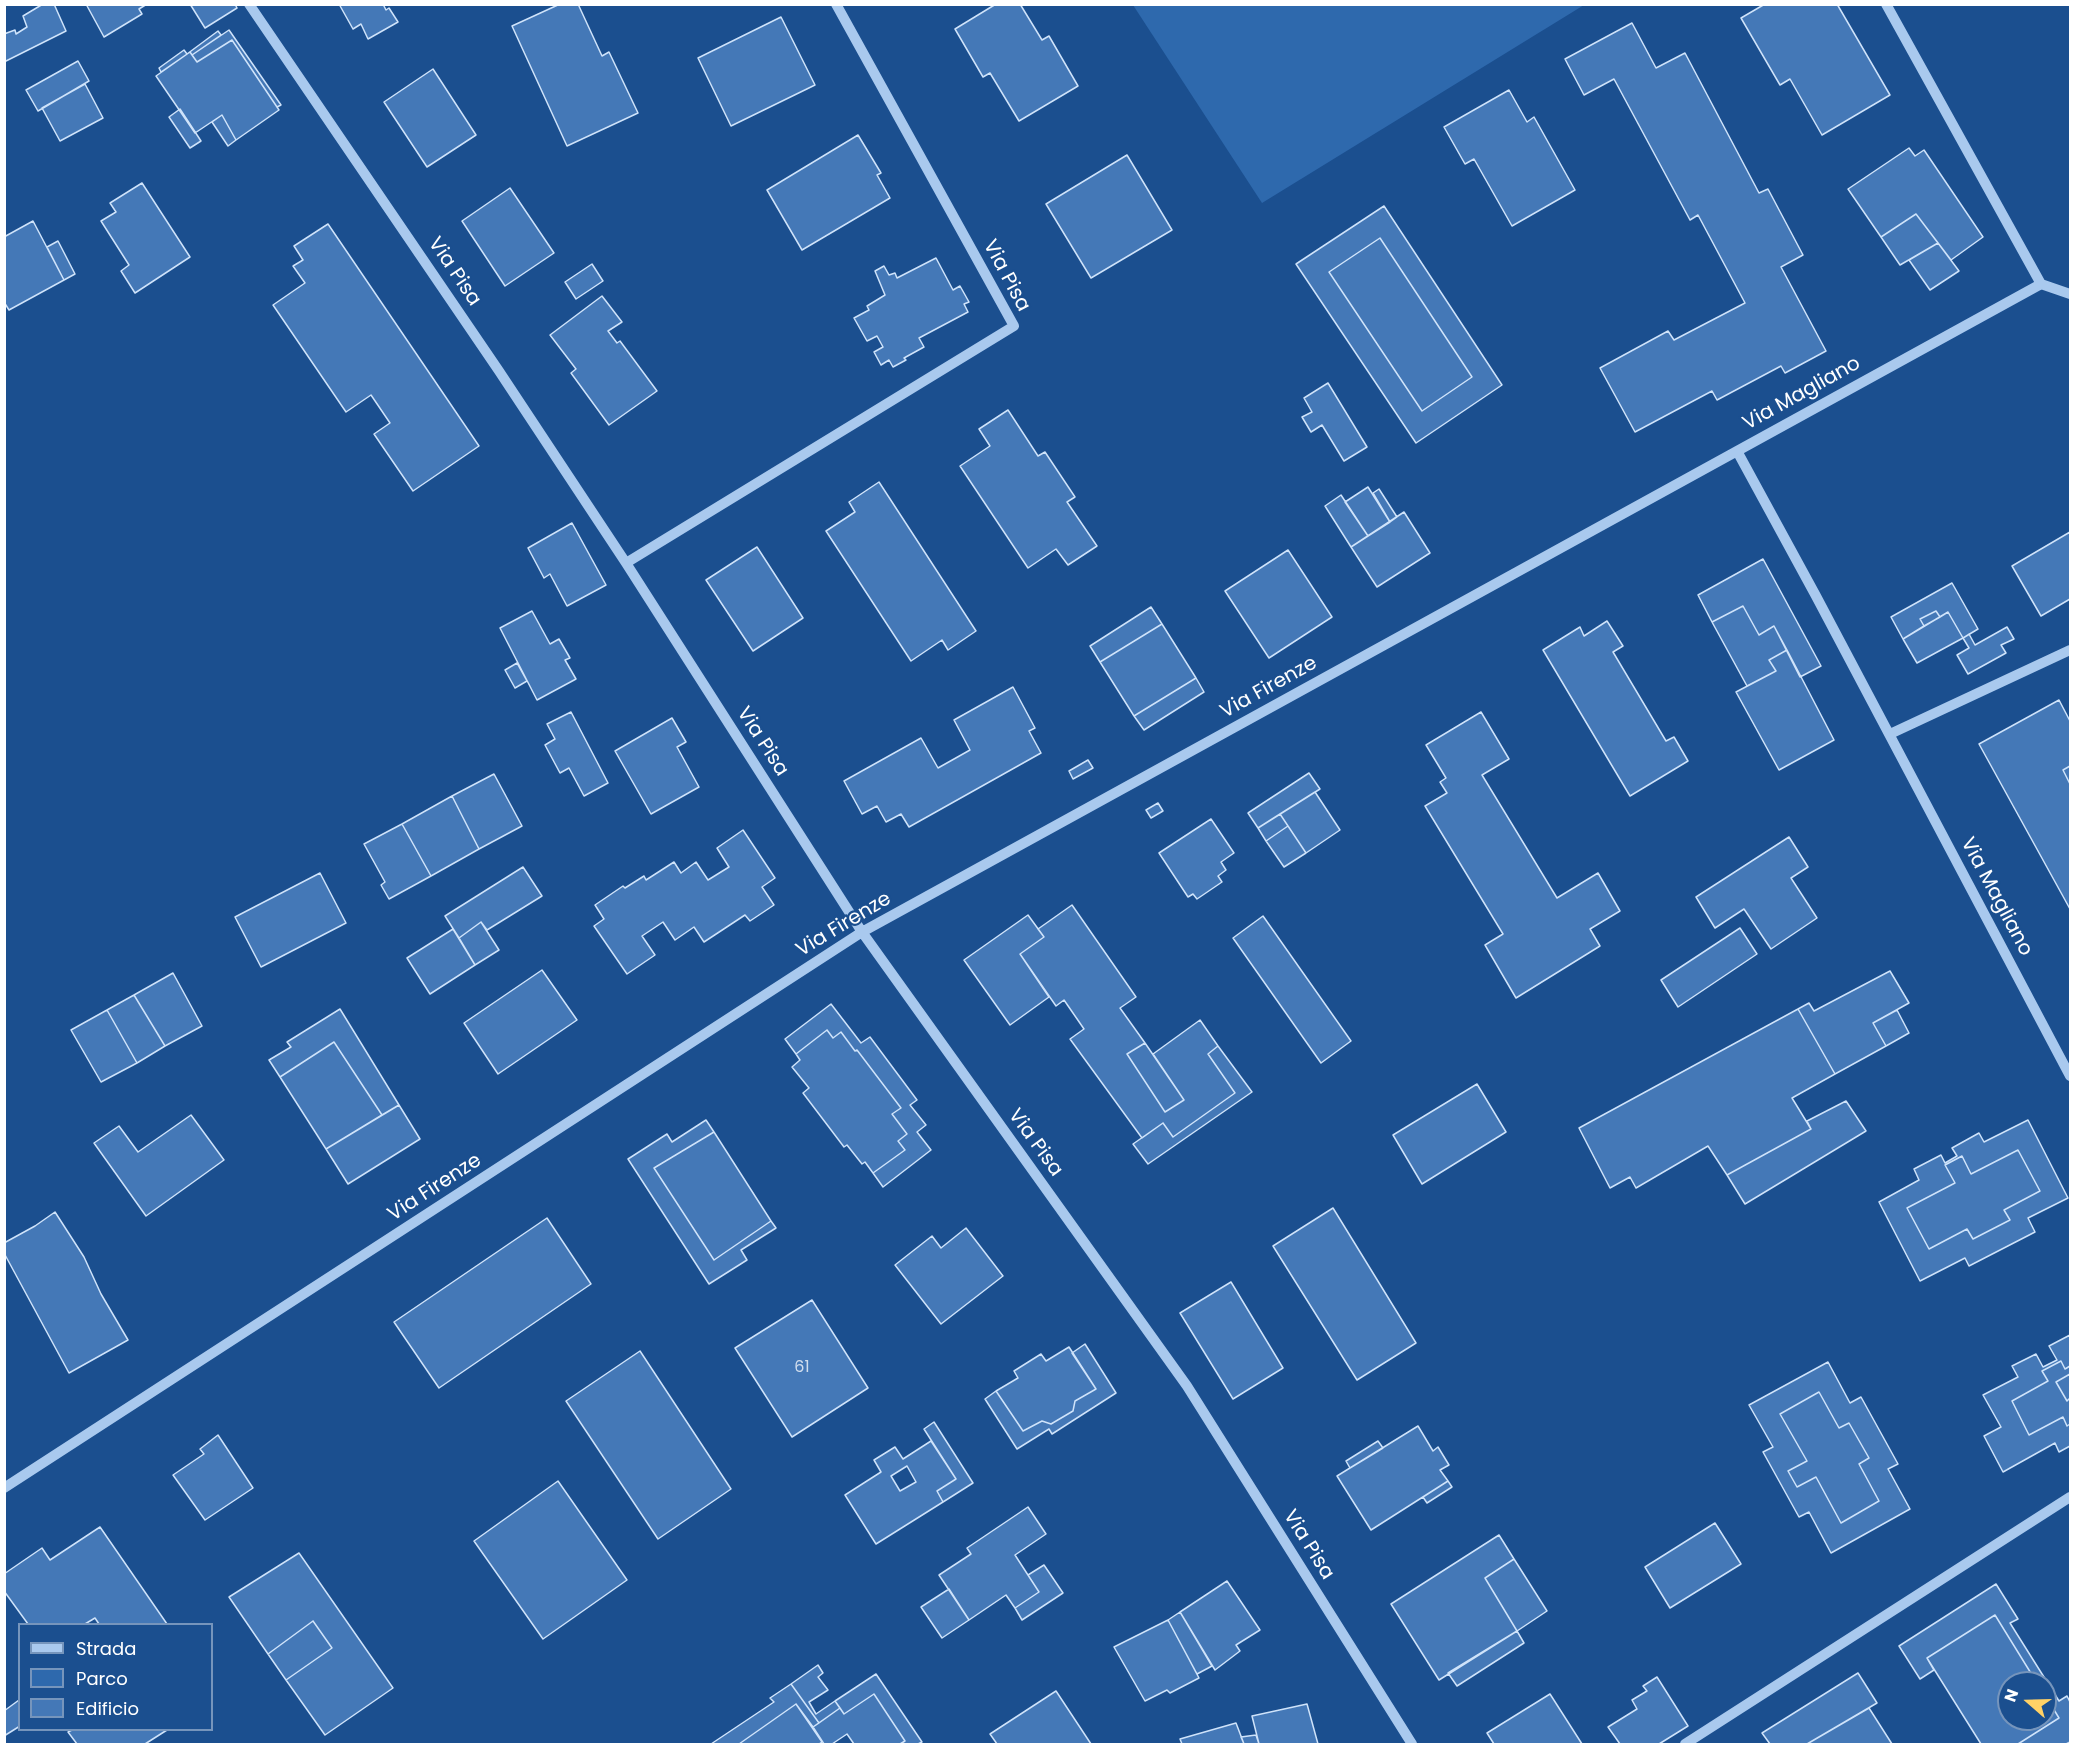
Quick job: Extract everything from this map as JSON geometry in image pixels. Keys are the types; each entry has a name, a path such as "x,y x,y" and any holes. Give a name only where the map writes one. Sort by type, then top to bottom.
{"street":[{"name":"Via Pisa","path":"249,4 626,562 862,932 1186,1386 1412,1744"},
{"name":"Via Pisa","path":"626,562 1014,326 836,4"},
{"path":"1886,4 2041,284 2070,294"},
{"name":"Via Magliano","path":"2041,284 1737,451 1890,734 2070,1076"},
{"name":"Via Firenze","path":"4,1488 862,932 1737,451"},
{"path":"1890,734 2070,650"},
{"path":"1685,1744 2070,1497"}],"green space":[{"path":"1133,5 1584,5 1262,203"}],"building":[{"path":"43,4 54,4 66,31 4,62 4,34 15,30 16,34 27,27 23,16"},
{"path":"86,4 147,4 139,9 142,14 104,37"},
{"path":"190,4 235,4 237,8 205,28"},
{"path":"339,4 383,4 386,10 389,8 398,22 368,39 361,24 353,29"},
{"path":"560,4 578,4 602,56 609,52 638,113 567,146 512,26"},
{"path":"996,4 1020,4 1042,40 1049,36 1078,86 1019,121 990,73 983,77 955,29"},
{"path":"1765,4 1837,4 1890,95 1822,135 1790,79 1780,85 1741,18"},
{"path":"781,17 815,85 731,126 698,58"},
{"path":"1632,23 1656,68 1685,53 1759,193 1768,189 1803,255 1781,267 1826,351 1785,373 1781,366 1717,400 1712,391 1635,432 1600,368 1668,331 1674,340 1745,303 1698,215 1690,220 1614,79 1584,95 1565,59"},
{"path":"229,30 281,105 277,107 232,40 197,62 192,55"},
{"path":"218,31 221,35 192,55 190,52 161,72 159,68 184,50 187,54"},
{"path":"232,40 279,110 236,140 222,115 195,133 156,76 190,52 197,62"},
{"path":"78,61 89,81 38,111 26,90"},
{"path":"433,69 476,135 427,167 384,102"},
{"path":"85,84 103,118 60,141 42,108"},
{"path":"1509,90 1527,122 1534,117 1575,190 1512,226 1474,159 1465,164 1444,127"},
{"path":"180,109 201,141 190,148 169,117"},
{"path":"222,115 236,140 228,146 212,122"},
{"path":"858,135 881,173 877,175 890,198 802,250 767,190"},
{"path":"1909,148 1915,156 1924,150 1983,237 1951,260 1916,214 1881,237 1848,189"},
{"path":"1127,155 1172,230 1091,278 1046,204"},
{"path":"142,183 190,257 135,293 121,271 129,265 101,221 116,212 110,203"},
{"path":"510,188 554,253 505,286 462,221"},
{"path":"1384,206 1502,385 1416,443 1296,264","holes":["1380,238 1472,377 1422,411 1329,272"]},
{"path":"1916,214 1938,243 1900,265 1881,237"},
{"path":"33,221 64,280 9,310 4,302 4,237"},
{"path":"328,224 479,446 413,491 374,434 390,423 371,395 346,412 273,305 305,283 293,266 303,260 294,246"},
{"path":"1380,238 1472,377 1422,411 1329,272"},
{"path":"58,241 75,274 64,280 47,247"},
{"path":"1938,243 1959,271 1930,290 1909,260"},
{"path":"936,258 953,290 960,286 969,302 964,304 968,312 919,338 924,347 904,358 906,360 893,367 889,360 881,365 874,352 883,347 877,336 867,341 854,318 869,310 867,306 885,295 875,271 884,266 889,275 895,273 897,278"},
{"path":"592,264 603,281 576,299 565,282"},
{"path":"602,296 622,322 608,331 617,343 620,341 657,391 609,425 571,373 576,369 550,335"},
{"path":"1328,383 1367,447 1344,461 1322,425 1311,432 1302,417 1312,412 1304,398"},
{"path":"1008,410 1038,456 1045,452 1075,497 1067,502 1097,546 1068,565 1056,549 1028,568 960,466 990,446 979,429"},
{"path":"879,482 976,631 948,650 942,640 911,661 826,531 855,512 849,502"},
{"path":"1368,487 1390,522 1368,536 1345,502"},
{"path":"1379,489 1397,517 1390,522 1373,493"},
{"path":"1341,495 1368,536 1351,547 1325,506"},
{"path":"1404,512 1430,553 1377,587 1351,547"},
{"path":"572,523 606,585 567,606 550,574 544,578 528,548"},
{"path":"2070,532 2070,599 2041,616 2012,566"},
{"path":"757,547 803,618 753,651 706,580"},
{"path":"1288,550 1332,617 1269,658 1225,591"},
{"path":"1763,559 1821,666 1800,677 1774,626 1759,635 1743,606 1712,622 1698,595"},
{"path":"1952,583 1978,629 1963,638 1948,612 1940,617 1936,611 1920,619 1924,626 1903,639 1891,617"},
{"path":"1743,606 1759,635 1774,626 1787,650 1769,660 1776,671 1747,686 1712,622"},
{"path":"1151,607 1162,624 1100,662 1090,646"},
{"path":"532,611 550,644 559,639 570,658 565,660 576,679 537,700 500,628"},
{"path":"1936,611 1940,617 1924,626 1920,619"},
{"path":"1948,612 1963,638 1917,663 1903,639"},
{"path":"1607,621 1623,646 1613,652 1666,741 1674,737 1688,761 1630,796 1543,650 1580,627 1584,636"},
{"path":"1162,624 1196,678 1134,716 1100,662"},
{"path":"2007,627 2014,639 2001,645 2006,653 1968,674 1957,655 1969,648 1963,638 1969,634 1975,645"},
{"path":"1787,650 1834,740 1779,770 1736,692 1776,671 1769,660"},
{"path":"517,663 527,681 515,688 505,670"},
{"path":"1196,678 1204,692 1144,730 1134,716"},
{"path":"1013,687 1035,728 1029,731 1041,753 909,827 901,814 886,822 877,806 862,814 844,781 921,738 938,768 970,750 954,720"},
{"path":"2059,700 2070,721 2070,766 2063,770 2070,784 2070,909 1979,744"},
{"path":"571,712 608,783 584,796 569,768 560,773 545,745 555,739 547,724"},
{"path":"1481,712 1509,759 1482,775 1557,898 1598,873 1620,911 1590,929 1600,946 1516,998 1485,945 1503,934 1425,806 1447,793 1440,782 1446,778 1426,745"},
{"path":"672,718 686,742 677,747 699,787 651,814 615,751"},
{"path":"1088,760 1093,768 1073,779 1069,771"},
{"path":"2070,766 2070,784 2063,770"},
{"path":"1309,773 1320,789 1258,828 1248,813"},
{"path":"494,774 522,826 479,849 452,796"},
{"path":"1315,792 1340,830 1306,853 1280,814"},
{"path":"452,796 479,849 431,876 402,824"},
{"path":"1158,803 1163,811 1151,818 1146,810"},
{"path":"1280,814 1288,826 1266,841 1258,828"},
{"path":"1211,819 1234,853 1221,862 1226,870 1218,876 1222,882 1197,899 1193,894 1188,897 1159,853"},
{"path":"402,824 431,876 389,899 381,885 385,882 364,844"},
{"path":"1288,826 1306,853 1284,867 1266,841"},
{"path":"743,830 775,878 762,887 774,905 750,921 745,915 704,942 694,927 675,940 663,922 642,936 655,955 627,974 594,926 604,919 595,905 623,886 625,888 644,876 646,880 674,862 681,873 696,862 708,880 729,867 717,848"},
{"path":"1789,837 1808,867 1791,878 1817,918 1771,949 1744,909 1715,928 1696,897"},
{"path":"523,867 542,896 487,930 481,922 459,938 445,916"},
{"path":"320,873 346,923 261,967 235,917"},
{"path":"1072,905 1136,997 1120,1008 1145,1043 1127,1054 1165,1112 1184,1100 1153,1054 1200,1020 1218,1046 1208,1054 1235,1093 1173,1137 1163,1123 1142,1138 1070,1039 1084,1029 1064,1000 1056,1006 1020,954 1044,937 1038,929"},
{"path":"1028,915 1044,937 1020,954 1049,997 1010,1025 964,960"},
{"path":"1263,916 1351,1041 1321,1063 1233,938"},
{"path":"481,922 499,950 475,965 459,938"},
{"path":"1740,928 1757,954 1678,1007 1661,980"},
{"path":"453,929 475,965 430,994 407,958"},
{"path":"542,970 577,1020 498,1074 464,1023"},
{"path":"1890,971 1909,1003 1873,1023 1886,1046 1835,1074 1798,1009 1809,1003 1814,1011"},
{"path":"173,973 202,1026 165,1046 134,995"},
{"path":"134,995 165,1046 137,1063 107,1010"},
{"path":"831,1004 861,1043 870,1037 917,1100 910,1105 926,1125 917,1132 931,1150 883,1187 873,1173 905,1150 898,1141 907,1134 892,1114 901,1108 841,1032 833,1038 827,1030 796,1054 785,1039"},
{"path":"340,1009 399,1105 382,1115 334,1042 280,1077 269,1060 291,1047 287,1042"},
{"path":"1798,1009 1835,1074 1792,1098 1811,1129 1727,1175 1708,1146 1636,1188 1630,1177 1610,1188 1579,1128"},
{"path":"107,1010 137,1063 101,1082 71,1030"},
{"path":"1897,1010 1909,1033 1886,1046 1873,1023"},
{"path":"827,1030 833,1038 841,1032 901,1108 892,1114 907,1134 898,1141 905,1150 873,1173 865,1162 862,1164 847,1145 844,1147 803,1093 809,1088 792,1067 800,1060 796,1054"},
{"path":"334,1042 382,1115 326,1149 280,1077"},
{"path":"1145,1043 1184,1100 1165,1112 1127,1054"},
{"path":"1218,1046 1252,1092 1148,1164 1133,1144 1163,1123 1173,1137 1235,1093 1208,1054"},
{"path":"1477,1084 1506,1132 1422,1184 1393,1135"},
{"path":"1846,1101 1866,1131 1745,1204 1727,1175 1811,1129 1807,1121"},
{"path":"399,1105 420,1139 348,1184 326,1149"},
{"path":"191,1115 224,1160 146,1216 94,1143 119,1126 138,1152"},
{"path":"706,1120 714,1132 654,1168 714,1260 771,1221 776,1228 741,1250 747,1260 709,1284 628,1159 667,1134 672,1142"},
{"path":"2028,1120 2068,1198 2028,1218 2035,1232 1969,1266 1965,1258 1920,1281 1879,1202 1919,1180 1914,1169 1941,1155 1945,1163 1957,1156 1952,1148 1979,1133 1984,1142","holes":["2018,1150 2040,1191 2004,1210 2010,1220 1973,1239 1967,1229 1929,1249 1907,1208 1955,1183 1945,1165 1962,1156 1971,1174"]},
{"path":"714,1132 771,1221 714,1260 654,1168"},
{"path":"2018,1150 2040,1191 2004,1210 2010,1220 1973,1239 1967,1229 1929,1249 1907,1208 1955,1183 1945,1165 1962,1156 1971,1174"},
{"path":"1333,1208 1416,1343 1357,1380 1273,1246"},
{"path":"55,1212 84,1257 101,1294 128,1340 69,1373 4,1253 4,1243"},
{"path":"547,1218 591,1284 439,1388 394,1322"},
{"path":"966,1228 1003,1276 941,1324 895,1265 932,1236 941,1248"},
{"path":"1231,1282 1283,1368 1233,1399 1180,1313"},
{"path":"812,1300 868,1388 792,1437 735,1348"},
{"path":"2070,1335 2070,1366 2065,1369 2061,1361 2042,1371 2048,1381 2012,1401 2029,1435 2063,1417 2067,1426 2070,1424 2070,1446 2059,1452 2055,1443 2003,1472 1984,1436 2001,1427 1983,1395 2018,1377 2012,1366 2036,1354 2043,1367 2057,1360 2049,1346"},
{"path":"1085,1344 1116,1393 1052,1434 1049,1429 1017,1449 985,1399 996,1391 1023,1431 1042,1421 1051,1424 1073,1411 1075,1401 1096,1389 1072,1353"},
{"path":"1069,1347 1096,1389 1075,1401 1073,1411 1051,1424 1042,1421 1023,1431 996,1391 1018,1378 1014,1371 1041,1354 1046,1361"},
{"path":"640,1351 731,1489 658,1539 566,1401"},
{"path":"2061,1361 2065,1369 2070,1366 2070,1374 2056,1382 2067,1401 2070,1398 2070,1424 2067,1426 2063,1417 2029,1435 2012,1401 2048,1381 2042,1371"},
{"path":"1828,1362 1850,1403 1861,1397 1898,1464 1888,1469 1910,1509 1831,1553 1809,1512 1799,1517 1763,1452 1773,1447 1749,1405","holes":["1819,1392 1839,1428 1849,1423 1869,1458 1859,1464 1879,1501 1841,1523 1816,1477 1797,1487 1788,1471 1807,1461 1780,1414"]},
{"path":"2070,1374 2070,1398 2067,1401 2056,1382"},
{"path":"1819,1392 1839,1428 1849,1423 1869,1458 1859,1464 1879,1501 1841,1523 1816,1477 1797,1487 1788,1471 1807,1461 1780,1414"},
{"path":"934,1422 973,1483 943,1502 937,1491 956,1479 924,1429"},
{"path":"1418,1426 1433,1451 1438,1447 1449,1465 1440,1470 1448,1481 1371,1530 1337,1476"},
{"path":"218,1435 253,1488 205,1520 173,1475 204,1454 200,1449"},
{"path":"931,1441 956,1479 937,1491 943,1502 876,1544 845,1495 881,1472 874,1460 895,1447 903,1459","holes":["907,1466 916,1482 900,1491 891,1476"]},
{"path":"1378,1441 1383,1448 1350,1468 1346,1461"},
{"path":"558,1481 627,1580 543,1639 474,1541"},
{"path":"1448,1481 1452,1487 1427,1503 1423,1497"},
{"path":"1028,1507 1046,1534 1015,1555 1039,1592 1015,1608 1006,1595 969,1620 939,1575 971,1554 967,1548"},
{"path":"1715,1523 1741,1564 1670,1608 1645,1567"},
{"path":"100,1527 166,1623 98,1623 95,1618 87,1623 27,1623 4,1591 4,1574 42,1548 50,1560"},
{"path":"1499,1535 1514,1559 1485,1578 1517,1631 1439,1680 1391,1604"},
{"path":"299,1553 393,1688 325,1735 286,1680 332,1648 313,1621 268,1654 229,1597"},
{"path":"1514,1559 1547,1611 1517,1631 1485,1578"},
{"path":"1044,1565 1063,1593 1022,1620 1015,1608 1039,1592 1028,1575"},
{"path":"1227,1581 1260,1630 1236,1645 1240,1651 1215,1670 1180,1612"},
{"path":"1996,1584 2018,1619 2010,1623 2040,1671 2030,1671 1995,1615 1927,1658 1934,1670 1920,1679 1899,1646"},
{"path":"949,1589 969,1620 942,1638 921,1607"},
{"path":"1180,1612 1212,1666 1197,1674 1168,1620"},
{"path":"1995,1615 2030,1671 1997,1671 1997,1731 2038,1731 2018,1744 1981,1744 1927,1658"},
{"path":"1168,1620 1199,1678 1170,1693 1167,1690 1145,1701 1114,1647"},
{"path":"313,1621 332,1648 286,1680 268,1654"},
{"path":"1517,1631 1524,1643 1457,1686 1448,1673"},
{"path":"818,1665 823,1673 818,1677 828,1690 809,1702 816,1714 835,1701 840,1708 819,1723 791,1684"},
{"path":"1858,1673 1877,1703 1807,1744 1770,1744 1762,1733"},
{"path":"876,1674 922,1742 900,1744 905,1741 874,1694 844,1714 835,1701"},
{"path":"1657,1677 1688,1726 1659,1744 1620,1744 1608,1727 1637,1709 1632,1700 1647,1691 1643,1686"},
{"path":"791,1684 819,1723 813,1727 796,1704 739,1744 711,1744 774,1702 770,1698"},
{"path":"1056,1691 1091,1744 997,1744 990,1734"},
{"path":"874,1694 905,1741 900,1744 854,1744 847,1734 832,1744 824,1744 813,1727 840,1708 844,1714"},
{"path":"1550,1694 1582,1744 1494,1744 1487,1733"},
{"path":"2067,1696 2070,1702 2070,1742 2066,1744 2018,1744 2038,1731 2057,1731 2059,1718 2057,1698 2059,1701"},
{"path":"18,1701 18,1727 4,1736 4,1711"},
{"path":"796,1704 822,1742 819,1744 739,1744"},
{"path":"1307,1704 1318,1744 1259,1744 1252,1716"},
{"path":"1869,1708 1892,1744 1807,1744"},
{"path":"1236,1723 1244,1744 1182,1744 1180,1739"},
{"path":"165,1731 145,1744 77,1744 68,1732"},
{"path":"1256,1735 1259,1744 1244,1744 1241,1737"}]}
